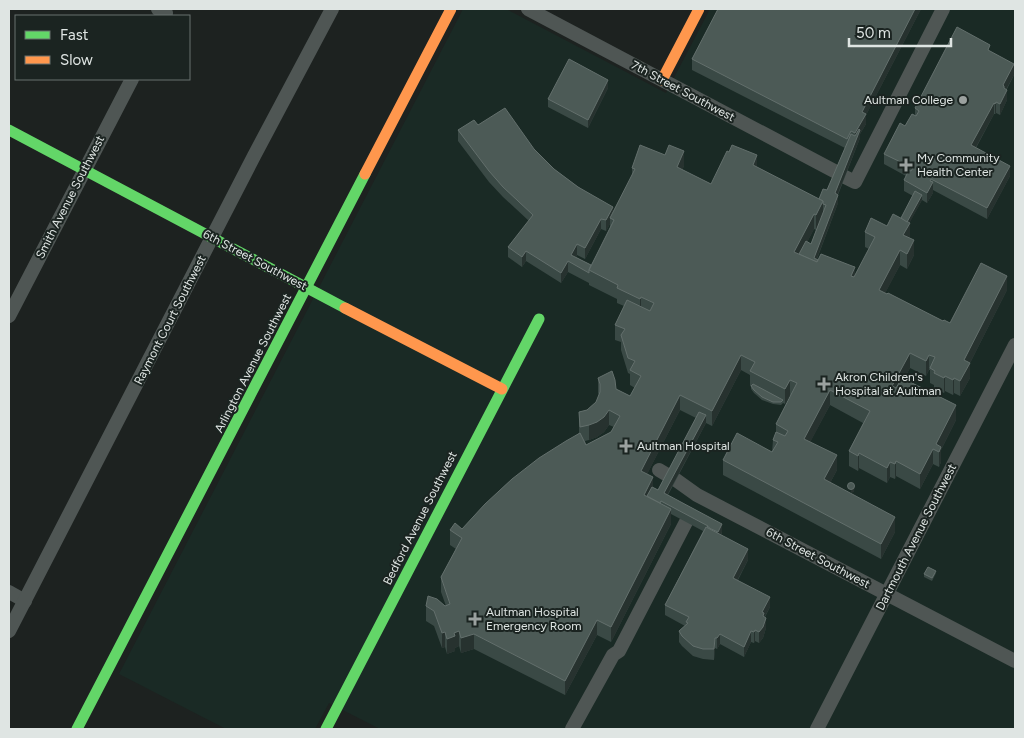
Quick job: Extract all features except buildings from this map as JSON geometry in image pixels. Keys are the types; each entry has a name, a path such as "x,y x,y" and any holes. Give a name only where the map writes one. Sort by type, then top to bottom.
{"street":[{"name":"Raymont Court Southwest","path":"9,631 332,9"},
{"name":"Arlington Avenue Southwest","path":"78,729 451,9"},
{"name":"7th Street Southwest","path":"528,9 846,177 944,9"},
{"path":"662,80 699,9"},
{"name":"Smith Avenue Southwest","path":"9,316 131,80"},
{"name":"6th Street Southwest","path":"9,130 502,389"},
{"name":"Bedford Avenue Southwest","path":"326,729 538,319"},
{"name":"Dartmouth Avenue Southwest","path":"817,729 1015,345"},
{"name":"6th Street Southwest","path":"668,475 697,495 1015,661"},
{"path":"572,729 612,655 619,651 688,519 697,495"},
{"path":"9,592 25,601"}],"shaded area":[{"name":"Aultman Hospital","path":"463,9 506,9 666,93 710,9 1015,9 1015,729 380,729 329,703 315,729 226,729 119,674"}],"traffic: fast":[{"path":"9,130 345,308"},
{"path":"77,729 365,174"},
{"path":"326,729 539,319"}],"traffic: slow":[{"path":"365,174 451,9"},
{"path":"662,80 699,9"},
{"path":"345,308 502,389"}],"place":[{"name":"Aultman College","path":"963,100"},
{"name":"My Community Health Center","path":"906,165"},
{"name":"Akron Children's Hospital at Aultman","path":"824,384"},
{"name":"Aultman Hospital","path":"626,446"},
{"name":"Aultman Hospital Emergency Room","path":"475,619"}]}
